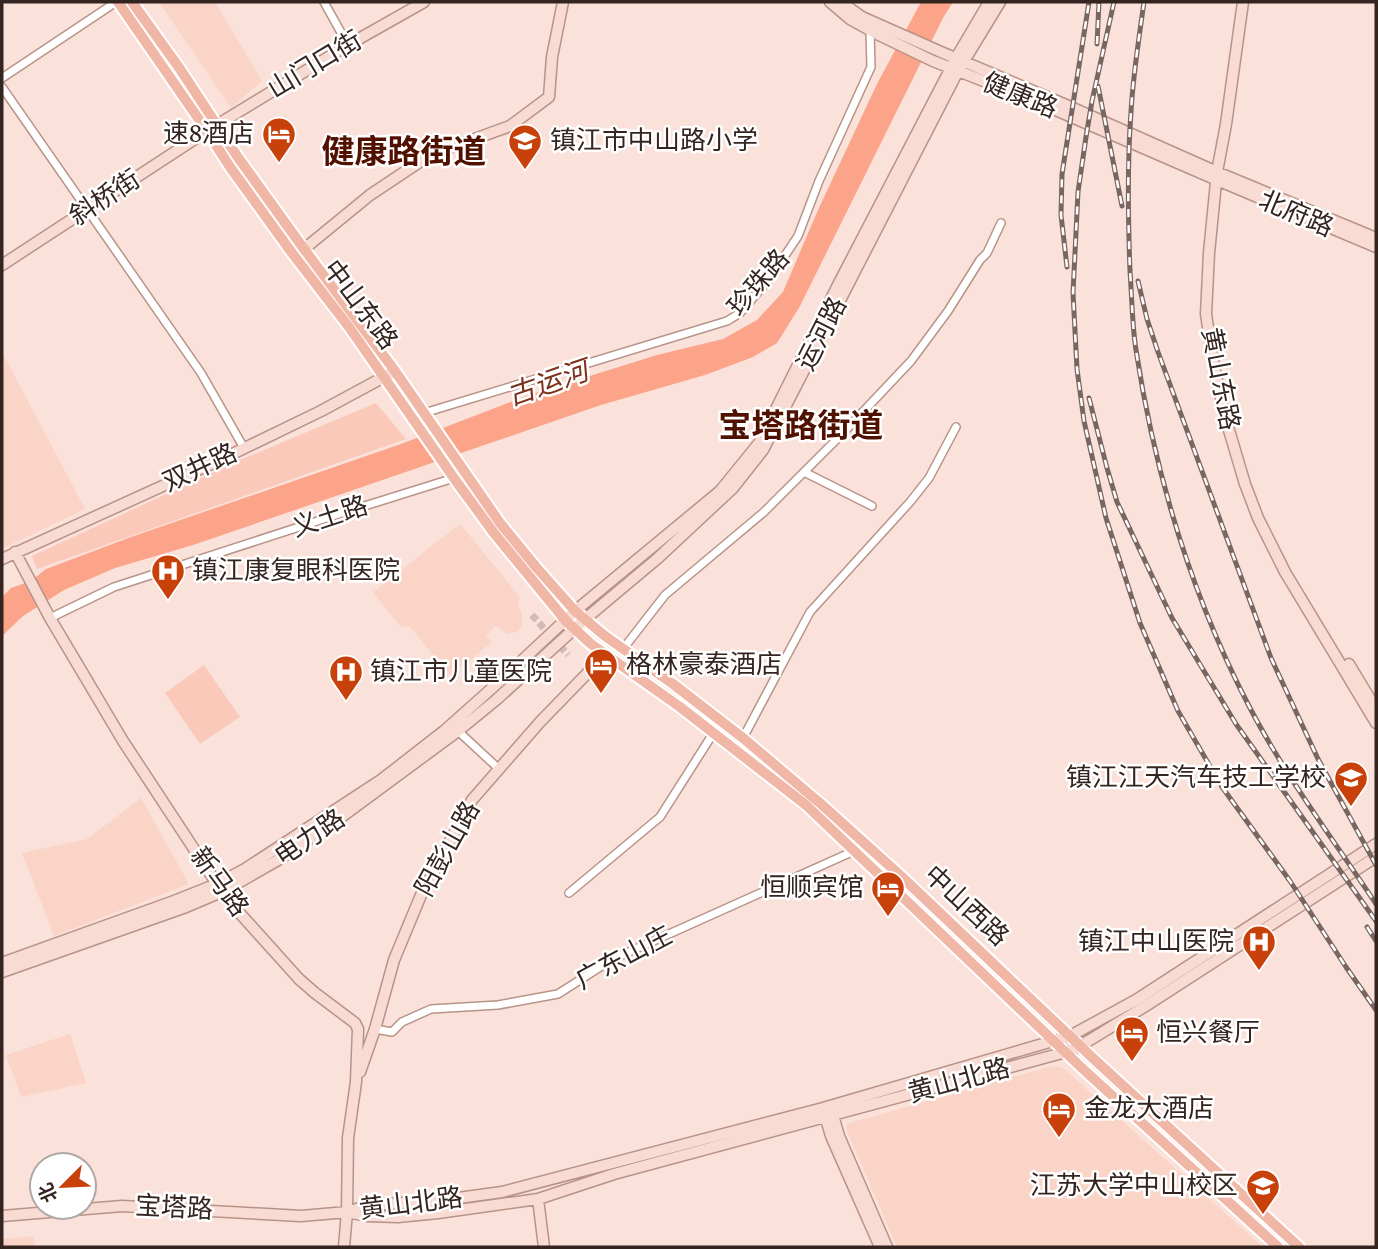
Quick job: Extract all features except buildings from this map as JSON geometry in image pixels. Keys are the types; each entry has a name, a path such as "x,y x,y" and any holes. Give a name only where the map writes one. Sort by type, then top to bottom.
{"main road":[{"name":"中山东路","path":"117,2 212,128 237,156 396,371 502,526 584,620"},
{"name":"中山东路","path":"132,2 212,128 246,189 349,327 494,533 574,629"},
{"name":"山门口街","path":"212,128 424,2"},
{"path":"304,249 370,195 430,155 510,127 549,97 552,57 563,2"},
{"name":"健康路","path":"830,2 850,19 941,52 957,65"},
{"name":"健康路","path":"841,2 878,31 933,61 957,65 1220,177"},
{"name":"运河路","path":"574,629 658,558 733,488 763,450 989,2"},
{"name":"运河路","path":"566,621 720,491 759,443 839,283 957,65 1000,2"},
{"name":"黄山东路","path":"1243,2 1220,177 1213,311 1219,362 1239,447 1264,518 1290,569 1376,709"},
{"name":"黄山东路","path":"1249,2 1209,253 1206,314 1214,367 1232,442 1258,518 1285,572 1376,723"},
{"name":"斜桥街","path":"2,265 212,128"},
{"name":"北府路","path":"1220,177 1376,238"},
{"name":"北府路","path":"1220,177 1376,247"},
{"name":"双井路","path":"2,559 244,448 396,371"},
{"name":"新马路","path":"15,552 42,604 123,741 220,888 297,977 355,1023 358,1029 356,1082 348,1138 344,1247"},
{"name":"中山西路","path":"584,620 673,684 781,769 866,844 1299,1247"},
{"name":"电力路","path":"2,963 174,901 220,888 380,780 460,717 566,621"},
{"name":"中山西路","path":"574,629 591,645 714,732 806,805 1066,1052 1278,1247"},
{"name":"电力路","path":"2,972 186,907 278,860 385,786 458,731 574,629"},
{"name":"阳彭山路","path":"356,1082 375,1029 394,960 421,895 472,800 540,722 605,655"},
{"name":"黄山北路","path":"346,1212 398,1217 538,1199 1070,1036 1136,1000 1376,844"},
{"name":"黄山北路","path":"346,1212 369,1205 436,1201 502,1192 1066,1052 1080,1046 1376,857"},
{"path":"828,1112 831,1136 880,1247"},
{"path":"828,1112 887,1247"},
{"path":"538,1199 544,1247"},
{"name":"宝塔路","path":"2,1216 122,1206 301,1216 346,1212"}],"street":[{"path":"2,78 117,2"},
{"path":"324,2 348,45"},
{"name":"珍珠路","path":"424,413 727,321 740,313 770,278 798,236 819,181 871,67 878,31"},
{"path":"2,87 201,373 244,448"},
{"path":"623,649 665,595 764,512 911,361 987,253 1001,223"},
{"path":"743,738 810,612 910,502 929,478 956,428"},
{"path":"804,472 872,506"},
{"name":"义土路","path":"50,618 114,587 339,514 450,473"},
{"path":"458,731 499,769"},
{"path":"569,893 660,817 714,732"},
{"name":"广东山庄","path":"375,1029 392,1032 402,1022 430,1009 498,1005 558,994 611,960 866,844"}],"shaded area":[{"path":"159,2 215,2 262,81 231,108"},
{"path":"921,2 953,2 800,306 777,343 753,357 705,375 601,405 193,545 115,568 64,590 23,616 2,636 2,597 11,588 31,581 46,569 401,444 529,395 657,355 723,339 757,320 783,292 877,84"},
{"path":"2,352 85,509 2,549"},
{"path":"376,403 406,439 37,569 32,556 240,460"},
{"path":"460,524 520,597 518,606 522,613 522,627 517,632 507,634 496,626 486,635 492,642 451,676 409,626 401,627 373,592"},
{"path":"204,665 240,717 200,744 165,693"},
{"path":"141,798 189,884 54,936 22,853 87,839"},
{"path":"70,1034 86,1083 21,1097 6,1055"},
{"path":"1052,1066 1063,1068 1263,1247 897,1247 846,1124"},
{"path":"34,1236 35,1247 2,1247 2,1239"}],"tunnel":[{"path":"532,615 568,655"}],"railway":[{"path":"1067,267 1061,215 1062,174 1089,2"},
{"path":"1097,44 1099,2"},
{"path":"1114,2 1092,101 1078,192 1073,293 1077,369 1084,421 1106,518 1140,623 1178,711 1222,787 1290,881 1376,1010"},
{"path":"1144,2 1130,132 1130,271 1136,350 1165,488 1193,579 1210,623 1250,708 1294,783 1376,904"},
{"path":"1098,86 1122,206"},
{"path":"1138,281 1158,352 1271,658 1318,759 1376,865"},
{"path":"1089,398 1117,502 1172,618 1236,724 1376,921"},
{"path":"1367,927 1376,941"}],"place":[{"name":"速8酒店","path":"279,164"},
{"name":"镇江市中山路小学","path":"525,171"},
{"name":"镇江康复眼科医院","path":"168,601"},
{"name":"格林豪泰酒店","path":"601,695"},
{"name":"镇江市儿童医院","path":"346,702"},
{"name":"镇江江天汽车技工学校","path":"1351,808"},
{"name":"恒顺宾馆","path":"888,918"},
{"name":"镇江中山医院","path":"1259,972"},
{"name":"恒兴餐厅","path":"1132,1063"},
{"name":"金龙大酒店","path":"1059,1139"},
{"name":"江苏大学中山校区","path":"1263,1216"}],"district":[{"name":"健康路街道","path":"404,153"},
{"name":"宝塔路街道","path":"801,427"}],"water label":[{"name":"古运河","path":"548,384"}]}
